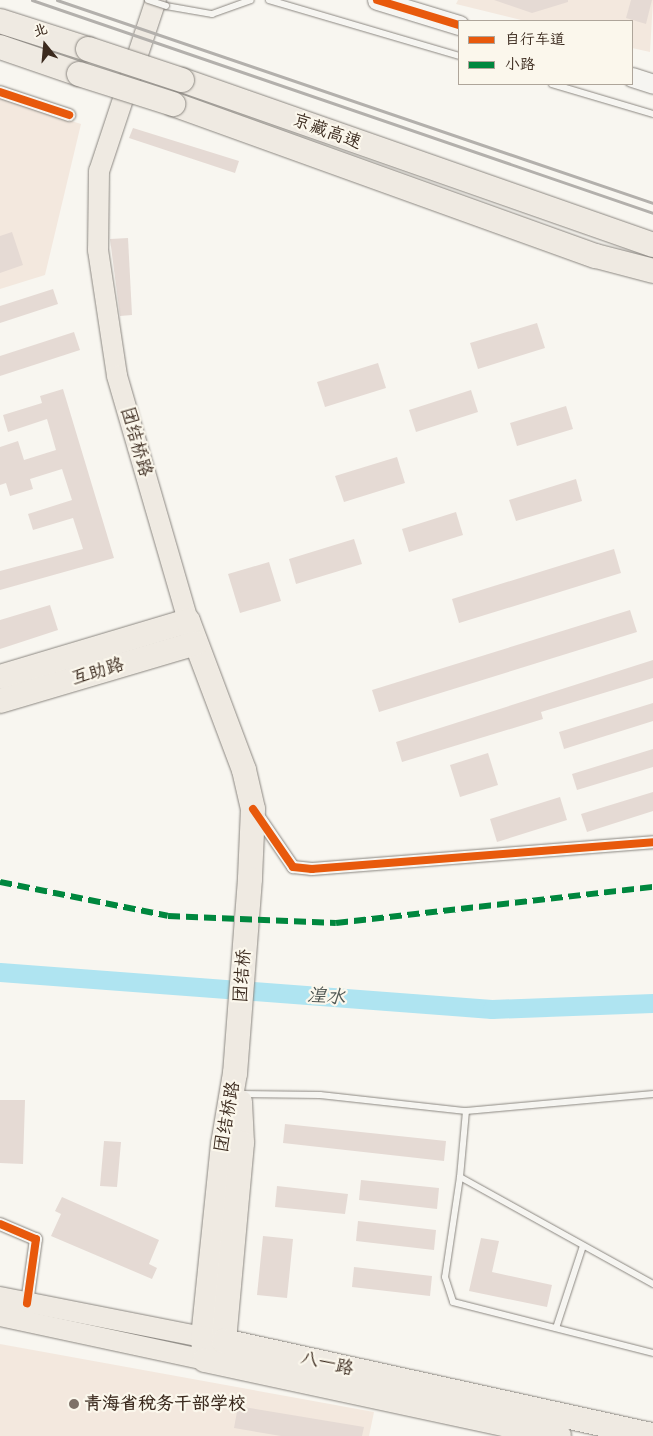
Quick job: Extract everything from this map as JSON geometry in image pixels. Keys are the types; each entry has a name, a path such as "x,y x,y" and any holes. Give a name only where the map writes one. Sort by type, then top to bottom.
{"highway":[{"name":"京藏高速","path":"0,21 182,80 653,245"},
{"name":"京藏高速","path":"0,47 173,104 587,252 653,271"},
{"name":"互助路","path":"0,677 192,632"},
{"name":"互助路","path":"0,702 192,632"},
{"name":"团结桥路","path":"192,632 232,729 253,809 250,879"},
{"name":"团结桥","path":"237,1084 250,879"},
{"name":"团结桥路","path":"211,1346 223,1144 237,1084"},
{"name":"八一路","path":"211,1346 545,1429 653,1435"}],"main road":[{"name":"团结桥路","path":"161,3 99,171 98,250 117,376 192,632"},
{"name":"八一路","path":"0,1297 211,1346"},
{"name":"八一路","path":"0,1316 211,1346"}],"street":[{"path":"377,0 458,25"},
{"path":"633,77 653,84"},
{"path":"0,92 69,115"},
{"path":"253,809 293,867 312,869 653,842"},
{"path":"0,1224 36,1239 27,1303"}],"lane":[{"path":"148,0 212,14 252,0"},
{"path":"269,0 458,56"},
{"path":"555,85 653,114"},
{"path":"237,1084 466,1111 653,1094"},
{"path":"466,1111 460,1177 444,1276 453,1302 653,1353"},
{"path":"460,1177 653,1284"},
{"path":"556,1328 583,1246"}],"shaded area":[{"path":"458,0 653,0 650,52 633,48 633,20 521,20 456,4"},
{"path":"0,98 81,124 45,275 0,289"},
{"path":"0,1344 374,1412 369,1436 0,1436"}],"building":[{"path":"494,0 568,0 568,2 532,13"},
{"path":"631,0 652,0 646,24 626,18"},
{"path":"133,128 239,161 235,173 129,138"},
{"path":"12,232 23,265 0,273 0,236"},
{"path":"128,238 132,315 120,316 110,239"},
{"path":"53,289 58,304 0,323 0,306"},
{"path":"537,323 545,348 478,369 470,343"},
{"path":"74,332 80,350 0,376 0,356"},
{"path":"378,363 386,388 325,407 317,382"},
{"path":"63,389 114,558 0,590 0,571 83,549 73,518 33,530 28,514 72,500 62,469 30,479 33,489 10,496 6,483 0,485 0,447 18,441 24,460 56,450 47,419 8,432 3,415 42,403 40,396"},
{"path":"471,390 478,412 416,432 409,410"},
{"path":"566,406 573,429 517,446 510,423"},
{"path":"397,457 405,483 344,502 335,476"},
{"path":"576,479 582,501 516,521 509,500"},
{"path":"456,512 463,535 409,552 402,529"},
{"path":"354,539 362,564 296,584 289,559"},
{"path":"614,549 621,573 459,623 452,599"},
{"path":"269,562 281,601 240,613 228,574"},
{"path":"50,605 58,630 0,649 0,620"},
{"path":"630,610 637,632 379,712 372,690"},
{"path":"653,660 653,678 541,712 543,719 402,762 396,742"},
{"path":"653,703 653,721 564,749 559,732"},
{"path":"653,749 653,767 577,790 572,774"},
{"path":"488,753 498,785 460,797 450,765"},
{"path":"653,792 653,811 587,832 581,814"},
{"path":"560,797 567,820 497,842 490,819"},
{"path":"0,1100 25,1100 23,1164 0,1163"},
{"path":"285,1124 446,1141 444,1161 283,1143"},
{"path":"104,1141 121,1142 117,1187 100,1186"},
{"path":"361,1180 439,1188 437,1209 359,1200"},
{"path":"277,1186 348,1194 345,1214 275,1207"},
{"path":"62,1197 159,1240 149,1264 157,1268 152,1279 51,1236 61,1214 55,1211"},
{"path":"358,1221 436,1230 434,1250 356,1241"},
{"path":"263,1236 293,1239 287,1298 257,1295"},
{"path":"481,1238 499,1241 492,1272 552,1285 547,1307 469,1291"},
{"path":"354,1267 432,1276 430,1296 352,1287"},
{"path":"238,1406 364,1427 362,1436 281,1436 234,1428"}],"waterway":[{"name":"湟水","path":"0,972 492,1009 653,1003"}],"railway":[{"path":"32,0 653,213"},
{"path":"57,0 653,203"}],"marked path":[{"path":"0,882 168,916 336,923 653,887"}],"cycle path":[{"path":"377,0 458,25"},
{"path":"0,92 69,115"},
{"path":"253,809 293,867 312,869 653,842"},
{"path":"0,1224 36,1239 27,1303"}],"place":[{"name":"青海省税务干部学校","path":"74,1404"}]}
